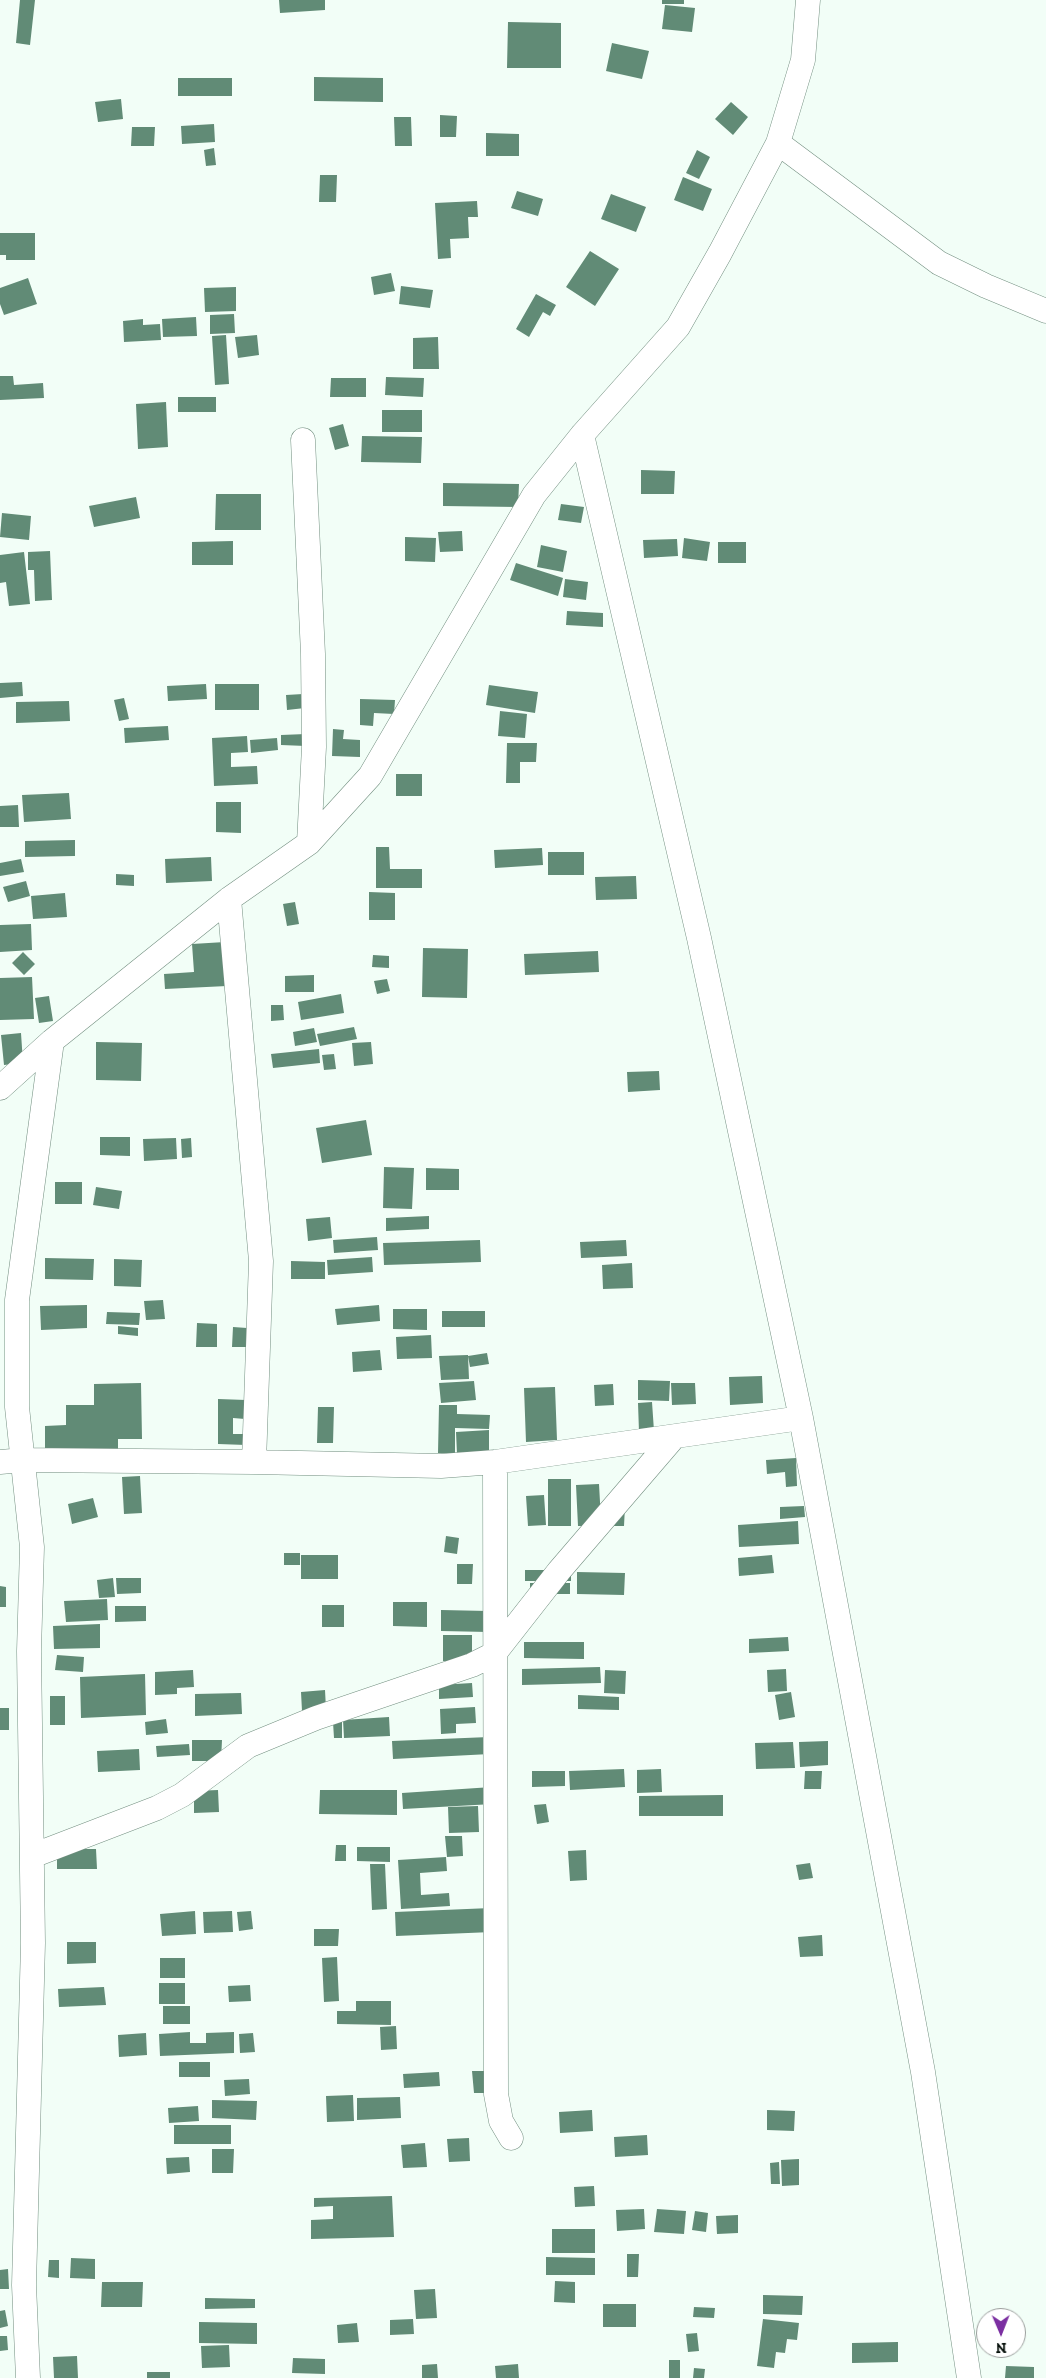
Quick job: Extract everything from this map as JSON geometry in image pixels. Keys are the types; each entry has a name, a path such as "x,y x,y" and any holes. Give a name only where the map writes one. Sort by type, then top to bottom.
{"street":[{"path":"0,1088 52,1041 229,899 309,843 370,776 534,495 582,435 678,327 778,143 803,60 808,0"},
{"path":"778,143 939,263 986,286 1046,311"},
{"path":"582,435 699,938 801,1418 923,2072 970,2378"},
{"path":"303,440 313,654 314,747 309,843"},
{"path":"229,899 261,1261 254,1462"},
{"path":"28,2378 24,2285 33,1943 29,1651 32,1547 11,1461 18,1407 17,1300 52,1041"},
{"path":"11,1461 254,1462 441,1466 494,1462 801,1418"},
{"path":"32,1856 157,1808 182,1795 248,1746 316,1718 472,1665 494,1654 559,1571 674,1437"},
{"path":"494,1462 496,2094 501,2121 511,2138"}],"building":[{"path":"20,0 35,0 30,45 16,43"},
{"path":"279,0 325,0 325,10 280,13"},
{"path":"662,0 684,0 684,4 662,4"},
{"path":"665,5 695,8 692,32 662,29"},
{"path":"508,22 561,23 561,68 507,68"},
{"path":"612,43 649,51 642,79 606,71"},
{"path":"314,77 383,78 383,102 314,101"},
{"path":"178,78 232,78 232,96 178,96"},
{"path":"121,99 123,119 98,122 95,102"},
{"path":"731,102 748,117 733,135 715,119"},
{"path":"440,115 457,116 456,137 440,137"},
{"path":"394,117 411,117 412,146 395,146"},
{"path":"214,124 215,142 182,144 181,126"},
{"path":"132,127 155,127 154,146 131,146"},
{"path":"486,133 519,134 519,156 486,156"},
{"path":"214,148 216,165 206,166 204,150"},
{"path":"697,150 710,157 699,179 686,173"},
{"path":"320,175 337,175 336,202 319,202"},
{"path":"683,177 712,189 703,211 674,200"},
{"path":"517,191 543,199 538,216 511,208"},
{"path":"611,194 646,207 636,232 601,219"},
{"path":"477,201 478,217 468,217 469,238 450,239 451,258 438,259 435,203"},
{"path":"0,233 35,233 35,260 6,260 6,255 0,255"},
{"path":"590,251 619,269 595,306 566,287"},
{"path":"391,273 395,291 374,295 371,277"},
{"path":"28,278 37,304 4,315 0,304 0,288"},
{"path":"401,286 433,290 430,308 399,304"},
{"path":"236,287 236,311 205,312 204,288"},
{"path":"536,294 556,305 550,316 543,312 529,337 516,329"},
{"path":"234,314 235,333 210,334 210,315"},
{"path":"196,317 197,336 163,337 162,319"},
{"path":"143,319 143,325 160,324 161,340 124,342 123,321"},
{"path":"226,335 229,384 215,385 212,336"},
{"path":"257,335 259,355 238,358 235,337"},
{"path":"438,337 439,369 413,369 413,338"},
{"path":"0,376 13,376 14,385 43,383 44,398 0,400"},
{"path":"386,377 424,378 423,397 385,395"},
{"path":"331,378 366,378 366,397 330,397"},
{"path":"178,397 216,397 216,412 178,412"},
{"path":"166,402 168,447 138,449 136,404"},
{"path":"382,410 422,410 422,432 382,432"},
{"path":"343,424 349,446 335,450 329,428"},
{"path":"362,436 422,437 421,463 361,462"},
{"path":"641,470 675,471 674,494 641,494"},
{"path":"443,483 519,484 518,507 443,506"},
{"path":"216,494 261,494 261,530 215,530"},
{"path":"136,497 140,518 94,527 89,506"},
{"path":"561,504 584,507 581,523 558,520"},
{"path":"2,513 31,516 29,540 0,537"},
{"path":"462,531 463,551 440,552 438,532"},
{"path":"405,537 436,538 435,562 405,561"},
{"path":"684,538 710,542 707,561 682,558"},
{"path":"677,539 678,556 644,558 643,540"},
{"path":"233,541 233,565 192,565 192,542"},
{"path":"718,542 746,542 746,563 718,563"},
{"path":"541,545 567,551 563,572 537,567"},
{"path":"50,551 52,600 35,601 34,570 28,570 28,552"},
{"path":"24,552 30,604 9,606 6,582 0,583 0,555"},
{"path":"516,563 563,578 558,596 510,580"},
{"path":"565,579 588,582 586,600 563,597"},
{"path":"567,611 603,613 603,627 566,625"},
{"path":"22,682 23,696 0,698 0,683"},
{"path":"206,684 207,699 168,701 167,686"},
{"path":"215,684 259,684 259,710 215,710"},
{"path":"489,685 538,692 535,713 486,705"},
{"path":"303,694 305,708 287,710 286,695"},
{"path":"124,698 129,719 119,721 114,700"},
{"path":"360,699 395,700 394,714 374,713 373,726 360,725"},
{"path":"69,701 70,721 16,723 16,702"},
{"path":"500,711 527,714 525,738 498,736"},
{"path":"168,726 169,740 125,743 124,728"},
{"path":"333,729 344,730 343,739 360,740 360,757 332,756"},
{"path":"306,734 306,746 281,745 281,735"},
{"path":"247,736 248,752 231,753 231,767 257,766 258,784 214,786 212,738"},
{"path":"277,738 278,750 251,753 250,740"},
{"path":"507,743 537,743 536,762 520,762 520,783 506,783"},
{"path":"396,774 422,774 422,796 396,796"},
{"path":"69,793 71,819 24,822 22,795"},
{"path":"216,802 241,802 241,833 216,832"},
{"path":"18,805 19,827 0,827 0,806"},
{"path":"75,840 75,856 25,857 25,841"},
{"path":"376,847 389,847 390,869 422,869 422,888 376,888"},
{"path":"542,848 543,865 495,868 494,850"},
{"path":"548,852 584,852 584,875 548,875"},
{"path":"211,857 212,881 166,883 165,859"},
{"path":"21,859 24,872 0,876 0,863"},
{"path":"116,874 134,875 134,886 116,885"},
{"path":"636,876 637,899 596,900 595,877"},
{"path":"26,881 30,896 8,902 3,887"},
{"path":"369,892 395,893 395,920 369,920"},
{"path":"65,893 67,917 33,919 31,896"},
{"path":"295,902 299,924 287,926 283,904"},
{"path":"31,924 32,950 0,952 0,925"},
{"path":"225,942 227,986 165,989 164,974 194,972 192,944"},
{"path":"423,948 468,949 467,998 422,997"},
{"path":"598,951 599,972 525,975 524,954"},
{"path":"23,952 35,964 24,975 12,963"},
{"path":"373,955 389,956 389,968 372,967"},
{"path":"314,975 314,992 285,992 285,976"},
{"path":"32,977 34,1019 0,1020 0,978"},
{"path":"387,979 390,991 377,994 374,981"},
{"path":"341,994 344,1013 301,1020 298,1002"},
{"path":"49,996 53,1021 39,1023 35,998"},
{"path":"271,1005 283,1005 284,1020 271,1021"},
{"path":"354,1027 357,1039 320,1046 317,1034"},
{"path":"314,1028 317,1042 295,1046 293,1032"},
{"path":"21,1033 23,1063 4,1065 1,1035"},
{"path":"96,1042 142,1043 141,1081 96,1080"},
{"path":"371,1042 373,1064 354,1066 352,1043"},
{"path":"319,1049 320,1063 273,1068 271,1054"},
{"path":"334,1054 336,1069 324,1070 322,1055"},
{"path":"659,1071 660,1090 628,1092 627,1072"},
{"path":"366,1120 372,1155 322,1163 316,1128"},
{"path":"100,1137 130,1137 130,1156 100,1155"},
{"path":"176,1138 177,1159 144,1161 143,1139"},
{"path":"191,1138 192,1157 182,1158 181,1139"},
{"path":"384,1167 414,1168 412,1209 383,1208"},
{"path":"426,1168 459,1169 459,1190 426,1190"},
{"path":"55,1182 82,1182 82,1204 55,1204"},
{"path":"96,1187 122,1191 119,1209 93,1205"},
{"path":"429,1216 429,1229 386,1231 386,1218"},
{"path":"330,1217 332,1238 308,1241 306,1219"},
{"path":"377,1237 378,1250 334,1253 333,1240"},
{"path":"480,1240 481,1262 384,1265 383,1243"},
{"path":"626,1240 627,1256 581,1258 580,1242"},
{"path":"372,1257 373,1272 328,1275 327,1260"},
{"path":"45,1258 94,1259 93,1280 45,1279"},
{"path":"114,1259 142,1260 141,1287 114,1286"},
{"path":"291,1261 325,1262 325,1279 291,1279"},
{"path":"632,1263 633,1288 603,1289 602,1265"},
{"path":"163,1300 165,1319 146,1320 144,1301"},
{"path":"87,1305 87,1328 41,1330 40,1306"},
{"path":"379,1305 380,1321 337,1325 335,1309"},
{"path":"393,1309 427,1309 427,1330 393,1329"},
{"path":"442,1311 485,1311 485,1327 442,1327"},
{"path":"107,1312 140,1313 139,1325 106,1324"},
{"path":"197,1323 217,1324 217,1347 196,1347"},
{"path":"118,1326 138,1328 138,1336 118,1334"},
{"path":"233,1327 247,1328 246,1347 232,1347"},
{"path":"431,1335 432,1358 397,1359 396,1337"},
{"path":"380,1350 382,1370 353,1372 352,1352"},
{"path":"487,1353 489,1364 470,1367 468,1356"},
{"path":"468,1355 469,1379 441,1380 439,1356"},
{"path":"762,1376 763,1403 730,1405 729,1377"},
{"path":"638,1380 670,1381 669,1401 638,1400"},
{"path":"474,1381 476,1400 441,1403 439,1383"},
{"path":"141,1383 142,1439 118,1439 118,1451 45,1451 45,1426 66,1425 66,1405 94,1405 94,1384"},
{"path":"671,1383 695,1383 696,1404 672,1405"},
{"path":"613,1384 614,1405 595,1406 594,1385"},
{"path":"555,1387 557,1440 526,1442 524,1388"},
{"path":"218,1399 246,1400 245,1419 233,1418 233,1434 246,1434 246,1445 218,1444"},
{"path":"652,1402 654,1431 639,1432 638,1403"},
{"path":"439,1405 457,1405 457,1414 490,1415 489,1429 455,1428 455,1454 438,1453"},
{"path":"318,1407 334,1407 333,1443 317,1443"},
{"path":"489,1430 489,1453 457,1454 456,1432"},
{"path":"796,1458 797,1486 786,1487 785,1472 767,1474 766,1460"},
{"path":"140,1476 142,1513 124,1514 122,1477"},
{"path":"548,1479 571,1479 571,1526 548,1526"},
{"path":"599,1484 601,1520 625,1506 624,1526 578,1526 576,1485"},
{"path":"544,1495 546,1525 528,1526 526,1496"},
{"path":"93,1498 98,1517 72,1524 68,1504"},
{"path":"804,1506 805,1517 780,1519 780,1507"},
{"path":"798,1521 799,1544 739,1547 738,1525"},
{"path":"446,1536 459,1538 457,1554 444,1552"},
{"path":"284,1553 300,1553 300,1565 284,1565"},
{"path":"301,1555 338,1555 338,1579 301,1579"},
{"path":"772,1555 774,1573 739,1576 738,1558"},
{"path":"457,1564 473,1564 472,1584 457,1584"},
{"path":"525,1570 571,1570 571,1581 525,1581"},
{"path":"577,1572 625,1573 624,1595 577,1594"},
{"path":"113,1578 115,1597 99,1598 97,1580"},
{"path":"116,1578 141,1578 141,1593 117,1594"},
{"path":"530,1583 570,1583 570,1594 530,1594"},
{"path":"0,1586 6,1587 6,1607 0,1607"},
{"path":"107,1599 108,1620 66,1622 64,1601"},
{"path":"393,1602 427,1602 427,1627 393,1626"},
{"path":"322,1605 344,1605 344,1627 322,1627"},
{"path":"115,1606 146,1606 146,1621 115,1622"},
{"path":"441,1610 488,1611 488,1632 441,1631"},
{"path":"100,1624 100,1648 54,1649 53,1626"},
{"path":"443,1635 472,1635 472,1661 443,1661"},
{"path":"788,1637 789,1651 749,1653 749,1639"},
{"path":"524,1642 584,1642 584,1659 524,1658"},
{"path":"57,1655 84,1657 83,1672 55,1670"},
{"path":"600,1667 601,1683 522,1685 522,1669"},
{"path":"786,1669 787,1691 768,1692 767,1670"},
{"path":"193,1670 194,1687 177,1688 177,1694 155,1695 155,1672"},
{"path":"605,1670 626,1671 625,1694 604,1693"},
{"path":"145,1674 146,1715 81,1718 80,1677"},
{"path":"472,1683 473,1697 439,1699 439,1685"},
{"path":"325,1690 326,1709 302,1711 301,1692"},
{"path":"791,1692 795,1717 779,1720 775,1695"},
{"path":"241,1693 242,1714 195,1716 195,1694"},
{"path":"578,1695 619,1697 619,1710 578,1709"},
{"path":"50,1696 65,1696 65,1725 50,1725"},
{"path":"475,1707 476,1723 456,1724 456,1733 441,1734 440,1709"},
{"path":"0,1708 9,1708 9,1730 0,1730"},
{"path":"389,1717 390,1736 344,1738 343,1720"},
{"path":"166,1719 168,1733 146,1735 145,1722"},
{"path":"333,1722 342,1722 342,1738 334,1738"},
{"path":"489,1737 490,1754 393,1759 392,1741"},
{"path":"192,1740 222,1740 221,1761 192,1761"},
{"path":"828,1741 828,1765 800,1767 799,1742"},
{"path":"793,1742 795,1768 756,1769 755,1743"},
{"path":"189,1744 190,1755 157,1757 156,1746"},
{"path":"139,1749 140,1770 98,1772 97,1751"},
{"path":"624,1769 625,1787 570,1790 569,1771"},
{"path":"661,1769 662,1792 637,1793 637,1770"},
{"path":"532,1771 565,1771 565,1786 532,1787"},
{"path":"805,1771 822,1771 821,1789 804,1789"},
{"path":"492,1787 493,1804 403,1809 402,1793"},
{"path":"218,1790 219,1812 194,1813 194,1791"},
{"path":"320,1790 397,1790 397,1815 319,1814"},
{"path":"723,1795 723,1816 639,1816 639,1796"},
{"path":"546,1804 549,1822 537,1824 534,1805"},
{"path":"478,1806 479,1832 449,1833 448,1807"},
{"path":"445,1836 462,1836 463,1856 447,1857"},
{"path":"336,1845 346,1845 346,1861 335,1861"},
{"path":"357,1847 390,1847 390,1862 357,1861"},
{"path":"57,1849 96,1849 97,1869 57,1869"},
{"path":"586,1850 587,1880 570,1881 568,1851"},
{"path":"446,1857 447,1871 420,1873 421,1895 449,1893 450,1906 401,1909 398,1860"},
{"path":"810,1863 813,1878 799,1880 796,1865"},
{"path":"370,1864 385,1864 387,1909 372,1910"},
{"path":"491,1908 492,1932 396,1936 395,1912"},
{"path":"195,1911 196,1934 162,1936 160,1914"},
{"path":"232,1911 233,1932 204,1933 203,1912"},
{"path":"251,1911 253,1929 239,1931 237,1912"},
{"path":"314,1929 339,1929 338,1946 314,1946"},
{"path":"822,1935 823,1956 800,1957 798,1937"},
{"path":"67,1942 96,1942 96,1963 67,1964"},
{"path":"337,1957 339,2001 324,2002 322,1958"},
{"path":"160,1958 185,1958 185,1978 160,1978"},
{"path":"159,1983 185,1983 185,2004 159,2004"},
{"path":"250,1985 251,2001 229,2002 228,1986"},
{"path":"104,1987 106,2005 59,2007 58,1989"},
{"path":"356,2001 391,2001 391,2025 337,2024 337,2011 356,2011"},
{"path":"163,2006 190,2006 190,2024 163,2024"},
{"path":"396,2026 397,2049 381,2050 380,2027"},
{"path":"190,2032 190,2043 206,2043 206,2033 234,2032 234,2053 160,2056 159,2034"},
{"path":"146,2033 147,2055 119,2057 118,2035"},
{"path":"253,2033 255,2052 240,2053 239,2034"},
{"path":"179,2062 210,2062 210,2077 179,2077"},
{"path":"472,2071 485,2071 486,2093 474,2093"},
{"path":"439,2072 440,2086 404,2088 403,2074"},
{"path":"249,2079 250,2094 225,2096 224,2080"},
{"path":"353,2095 354,2121 327,2122 326,2096"},
{"path":"400,2097 401,2118 357,2120 357,2098"},
{"path":"212,2100 257,2101 256,2120 212,2118"},
{"path":"198,2106 199,2121 169,2123 168,2108"},
{"path":"592,2110 593,2131 560,2133 559,2112"},
{"path":"767,2110 795,2111 794,2131 767,2130"},
{"path":"174,2125 231,2125 231,2144 174,2144"},
{"path":"647,2135 648,2155 615,2157 614,2137"},
{"path":"469,2138 470,2161 449,2162 447,2139"},
{"path":"425,2143 427,2167 403,2168 401,2145"},
{"path":"212,2149 234,2149 233,2173 212,2173"},
{"path":"189,2157 190,2172 167,2174 166,2158"},
{"path":"799,2159 799,2185 782,2186 781,2160"},
{"path":"779,2162 780,2184 771,2184 770,2163"},
{"path":"594,2186 595,2206 575,2207 574,2187"},
{"path":"392,2196 394,2237 311,2239 311,2220 333,2219 333,2206 314,2207 314,2198"},
{"path":"644,2209 645,2229 617,2231 616,2210"},
{"path":"657,2209 686,2211 684,2234 654,2232"},
{"path":"695,2211 708,2213 706,2232 692,2230"},
{"path":"738,2215 738,2233 717,2234 716,2216"},
{"path":"552,2229 595,2229 595,2253 552,2253"},
{"path":"627,2254 639,2254 638,2277 627,2277"},
{"path":"546,2257 595,2258 595,2275 546,2275"},
{"path":"71,2258 95,2259 95,2279 70,2278"},
{"path":"49,2260 59,2260 59,2278 48,2277"},
{"path":"8,2269 9,2289 0,2289 0,2270"},
{"path":"555,2281 575,2282 575,2303 554,2302"},
{"path":"102,2282 143,2282 142,2307 101,2307"},
{"path":"435,2289 437,2318 416,2319 414,2290"},
{"path":"763,2295 803,2296 802,2315 763,2314"},
{"path":"205,2298 255,2299 255,2308 205,2309"},
{"path":"603,2304 636,2304 636,2327 603,2327"},
{"path":"694,2307 715,2308 714,2318 693,2317"},
{"path":"5,2310 8,2326 0,2328 0,2311"},
{"path":"413,2319 414,2334 390,2335 390,2320"},
{"path":"763,2319 799,2323 797,2340 787,2339 785,2353 776,2352 774,2368 757,2366"},
{"path":"199,2322 257,2323 257,2344 199,2343"},
{"path":"357,2323 359,2342 338,2343 337,2325"},
{"path":"697,2333 699,2351 688,2352 686,2334"},
{"path":"0,2336 7,2336 8,2350 0,2351"},
{"path":"898,2342 898,2362 852,2363 852,2343"},
{"path":"229,2345 230,2367 202,2368 201,2346"},
{"path":"77,2356 78,2378 54,2378 53,2357"},
{"path":"293,2358 325,2359 325,2374 292,2373"},
{"path":"669,2360 680,2360 680,2378 669,2378"},
{"path":"437,2364 438,2378 422,2378 422,2365"},
{"path":"518,2364 519,2378 496,2378 495,2366"},
{"path":"1006,2366 1034,2367 1034,2378 1005,2378"},
{"path":"694,2368 705,2369 704,2378 693,2378"},
{"path":"147,2372 170,2372 170,2378 147,2378"}]}
